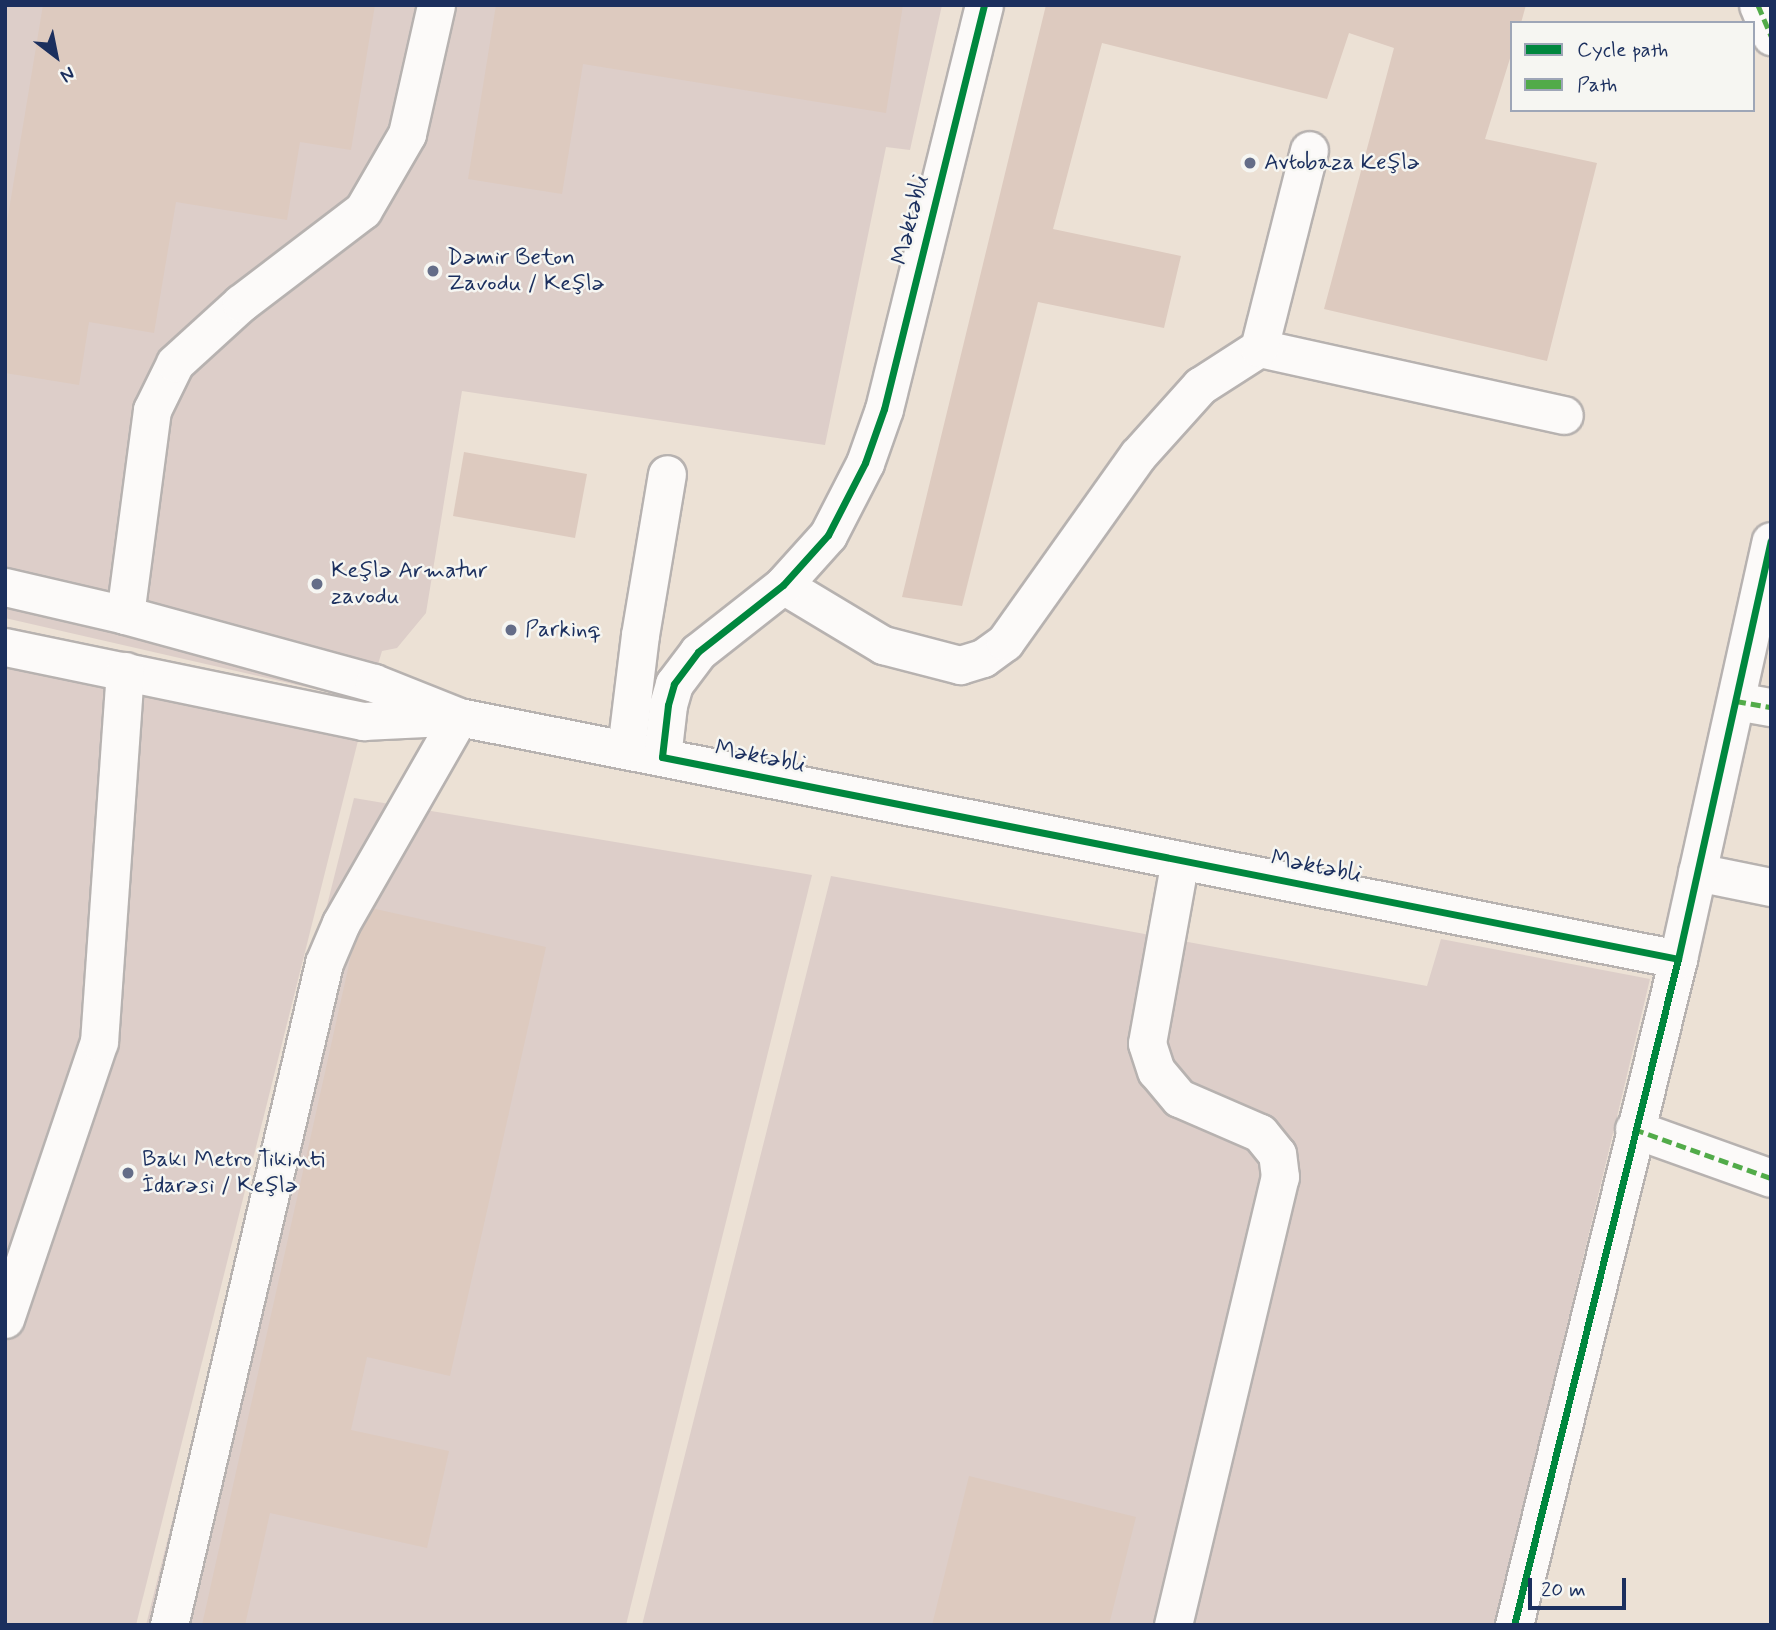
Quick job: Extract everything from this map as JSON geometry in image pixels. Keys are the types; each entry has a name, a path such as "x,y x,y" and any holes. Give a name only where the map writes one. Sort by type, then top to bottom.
{"street":[{"path":"125,615 152,410 175,363 240,303 363,210 407,134 436,5"},
{"name":"Məktəbli","path":"984,5 884,409 865,463 828,535 783,585 698,652 674,684 668,705 662,757 1678,959"},
{"path":"1758,5 1771,36"},
{"path":"783,585 883,645 960,665 984,658 1005,642 1138,455 1200,386 1259,348 1309,150"},
{"path":"1259,348 1564,415"},
{"path":"626,749 640,635 667,474"},
{"path":"1514,1625 1678,959 1771,541"},
{"path":"5,587 125,615 373,683 459,716 662,757"},
{"path":"5,647 363,721 459,716"},
{"path":"5,1319 99,1042 125,671"},
{"path":"1735,701 1771,707"},
{"path":"169,1625 324,963 341,923 459,716"},
{"path":"1173,1625 1280,1177 1278,1154 1261,1133 1178,1098 1156,1071 1147,1043 1180,860"},
{"path":"1697,872 1771,887"},
{"path":"1634,1129 1771,1178"}],"shaded area":[{"name":"Dəmir Beton Zavodu / Keşlə","path":"5,5 942,5 910,150 886,147 825,445 462,391 426,613 397,648 382,651 367,701 5,618"},
{"name":"Bakı Metro Tikinti İdarəsi / Keşlə","path":"5,626 367,705 136,1625 5,1625"},
{"path":"354,798 812,875 626,1625 146,1625"},
{"path":"831,876 1427,986 1441,939 1650,979 1495,1625 642,1625"}],"building":[{"path":"43,5 375,5 351,150 300,142 287,220 176,202 154,333 89,322 79,385 5,373 5,234"},
{"path":"496,5 903,5 886,113 583,64 562,194 468,179"},
{"path":"1046,5 1526,5 1522,21 1510,21 1510,58 1485,139 1597,163 1547,361 1324,309 1394,48 1349,33 1327,99 1102,43 1053,229 1181,256 1164,328 1038,302 962,606 902,597"},
{"path":"464,452 587,474 575,538 453,516"},
{"path":"362,906 546,947 450,1376 367,1357 351,1430 449,1451 427,1548 270,1513 245,1625 202,1625"},
{"path":"969,1476 1136,1517 1109,1625 932,1625"}],"marked path":[{"path":"1758,5 1771,36"},
{"path":"1736,701 1771,707"},
{"path":"1634,1129 1771,1178"}],"cycle path":[{"path":"984,5 884,409 865,463 828,535 783,585 698,652 674,684 668,705 662,757 1678,959"},
{"path":"1514,1625 1678,959 1771,541"}],"place":[{"name":"Avtobaza Keşlə","path":"1250,163"},
{"name":"Dəmir Beton Zavodu / Keşlə","path":"433,271"},
{"name":"Keşlə Armatur zavodu","path":"317,584"},
{"name":"Parkinq","path":"511,630"},
{"name":"Bakı Metro Tikinti İdarəsi / Keşlə","path":"128,1173"}]}
